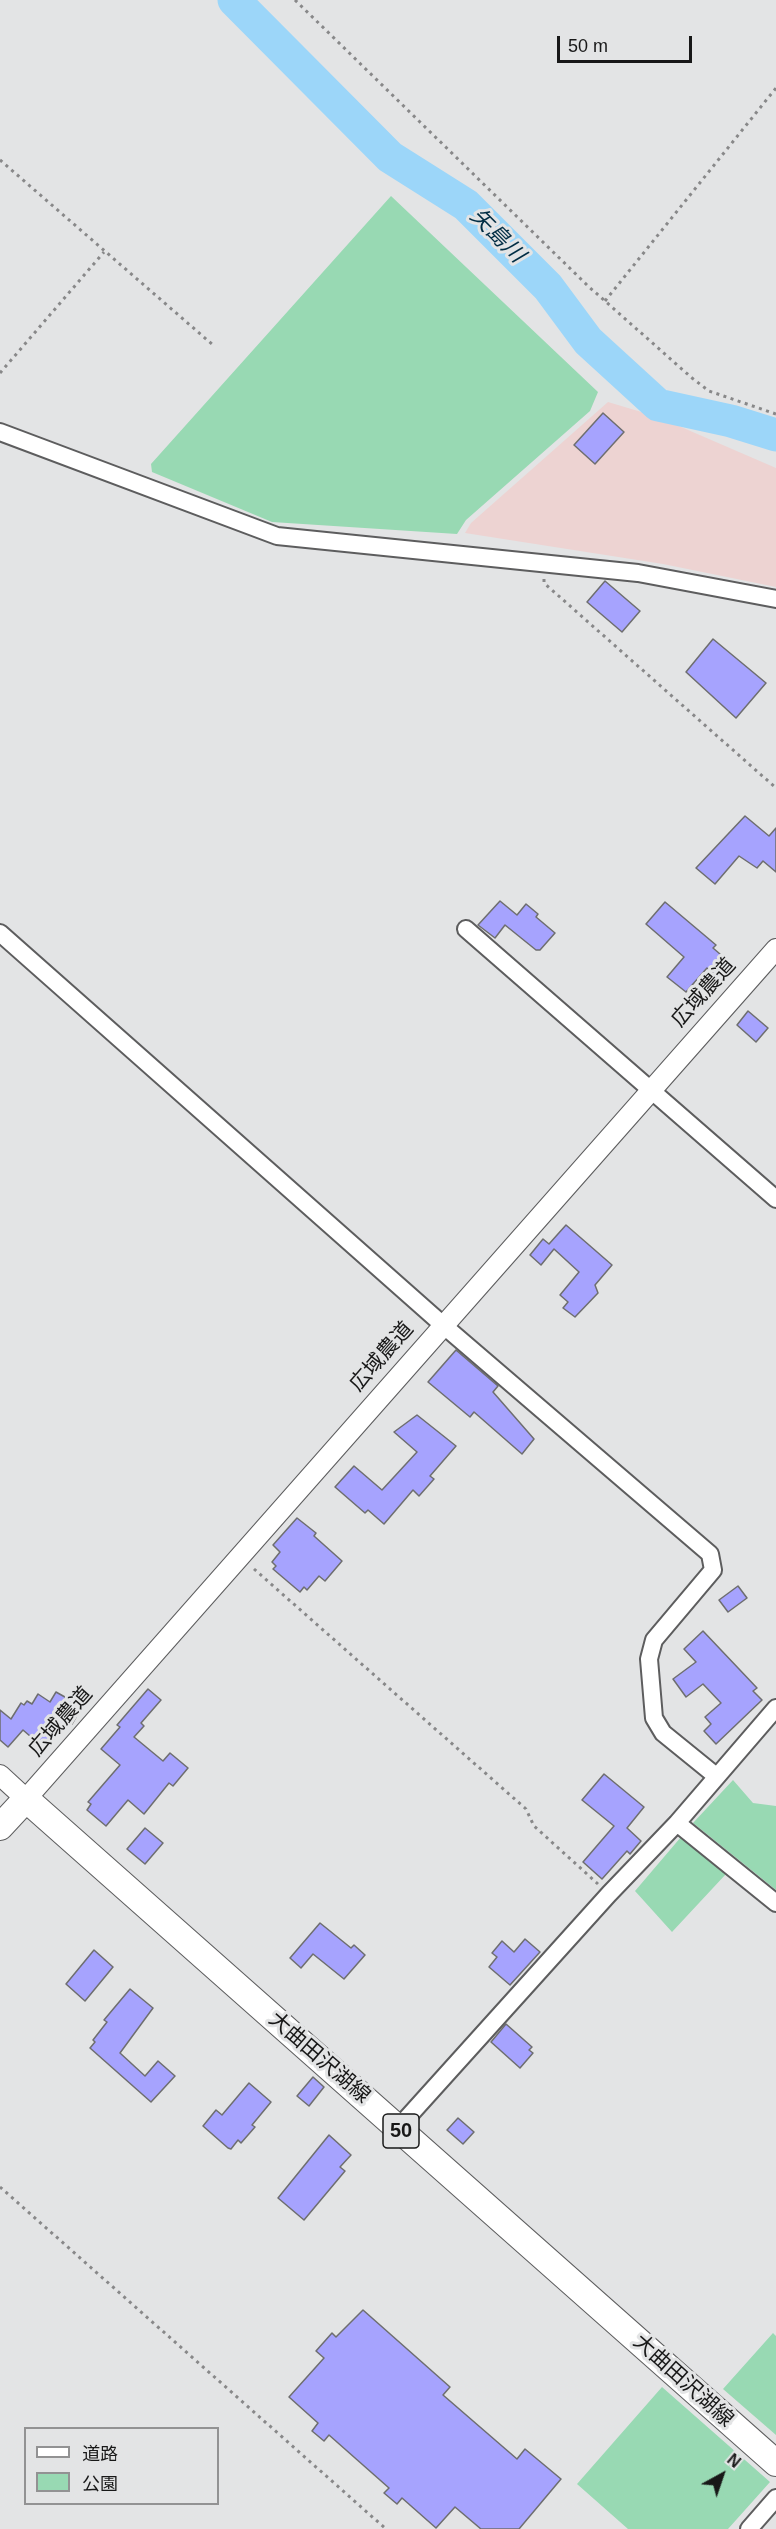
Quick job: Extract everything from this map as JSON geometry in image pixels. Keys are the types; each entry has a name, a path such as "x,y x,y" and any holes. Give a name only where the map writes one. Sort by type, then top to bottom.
{"main road":[{"path":"0,1827 26,1799"},
{"name":"大曲田沢湖線","path":"26,1799 776,2463"}],"street":[{"path":"0,432 277,536 638,573 776,599"},
{"path":"466,929 776,1199"},
{"path":"0,933 443,1324 710,1554 713,1570 654,1640 648,1659 654,1718 663,1733 716,1776"},
{"name":"広域農道","path":"26,1799 776,949"},
{"path":"398,2128 609,1894 677,1823 776,1708"},
{"path":"0,1775 26,1799"},
{"path":"677,1823 776,1903"},
{"path":"749,2529 776,2498"}],"path":[{"path":"295,0 605,301 709,391 776,414"},
{"path":"605,301 776,88"},
{"path":"0,160 213,345"},
{"path":"0,373 104,252"},
{"path":"545,562 544,583 776,788"},
{"path":"239,1556 526,1809 534,1826 609,1894"},
{"path":"0,2187 386,2529"}],"shaded area":[{"path":"608,402 658,417 776,468 776,587 663,564 465,533 471,523"}],"green space":[{"path":"391,196 598,392 590,411 466,520 457,534 272,522 152,472 151,464"},
{"path":"733,1780 753,1803 776,1806 776,1890 693,1823"},
{"path":"681,1837 726,1874 672,1932 635,1891"},
{"path":"773,2333 776,2336 776,2435 723,2389"},
{"path":"662,2387 770,2482 728,2529 628,2529 577,2484"}],"building":[{"path":"603,413 624,432 595,464 574,445"},
{"path":"605,581 640,611 622,632 587,602"},
{"path":"713,639 766,683 736,718 686,672"},
{"path":"745,816 769,836 776,828 776,872 763,861 757,868 739,856 715,884 696,868"},
{"path":"500,901 517,915 526,904 538,914 536,917 555,933 540,950 536,950 505,925 495,938 478,925"},
{"path":"665,902 716,945 713,948 734,966 722,980 707,968 686,992 667,977 684,957 646,924"},
{"path":"748,1011 768,1028 756,1042 737,1025"},
{"path":"566,1225 612,1265 595,1285 598,1293 575,1317 563,1308 568,1302 560,1295 579,1272 554,1249 541,1265 530,1255 543,1239 549,1244"},
{"path":"456,1350 498,1386 493,1392 534,1439 522,1454 474,1412 470,1417 428,1382"},
{"path":"417,1415 456,1446 430,1476 434,1479 419,1496 413,1490 384,1524 368,1510 365,1513 335,1487 354,1466 382,1490 417,1452 394,1432"},
{"path":"297,1518 316,1533 314,1536 342,1561 325,1581 319,1576 307,1590 304,1587 300,1592 273,1569 276,1566 272,1562 280,1552 273,1545"},
{"path":"738,1586 747,1598 728,1612 719,1600"},
{"path":"703,1631 757,1688 753,1691 762,1700 716,1744 704,1731 711,1724 705,1717 721,1703 703,1684 686,1697 673,1679 696,1662 684,1649"},
{"path":"148,1689 161,1700 141,1723 144,1726 134,1737 163,1761 170,1753 188,1768 173,1786 169,1783 144,1814 128,1800 106,1826 87,1810 91,1804 88,1802 120,1765 101,1749 120,1727 117,1725"},
{"path":"56,1692 72,1701 69,1706 79,1712 72,1724 68,1722 45,1749 23,1730 8,1747 0,1740 0,1710 11,1719 21,1703 24,1705 27,1701 32,1704 38,1694 50,1702"},
{"path":"604,1774 644,1807 627,1828 641,1841 630,1854 627,1851 602,1879 583,1862 614,1826 582,1800"},
{"path":"145,1828 163,1843 145,1864 127,1849"},
{"path":"320,1923 351,1948 354,1945 365,1955 344,1979 313,1954 301,1968 290,1958"},
{"path":"525,1939 540,1952 510,1985 489,1967 497,1957 492,1953 502,1941 514,1952"},
{"path":"94,1950 113,1967 85,2001 66,1984"},
{"path":"130,1989 153,2008 120,2053 145,2076 158,2061 175,2076 151,2102 90,2048 95,2042 93,2040 107,2022 104,2020"},
{"path":"506,2024 532,2047 529,2050 533,2053 520,2068 491,2042"},
{"path":"313,2077 324,2087 309,2106 297,2096"},
{"path":"249,2083 271,2102 252,2125 255,2127 241,2143 238,2140 231,2149 203,2126 216,2110 222,2115"},
{"path":"458,2118 474,2132 463,2144 447,2130"},
{"path":"329,2135 351,2155 340,2167 345,2171 304,2220 278,2198"},
{"path":"363,2310 450,2387 443,2395 517,2459 525,2449 561,2479 519,2529 481,2529 455,2507 436,2528 402,2498 397,2504 384,2493 389,2488 329,2435 324,2441 312,2431 318,2423 289,2397 324,2358 316,2351 332,2333 336,2337"}],"waterway":[{"name":"矢島川","path":"234,0 390,157 466,205 548,287 588,341 658,405 731,421 776,435"}]}
